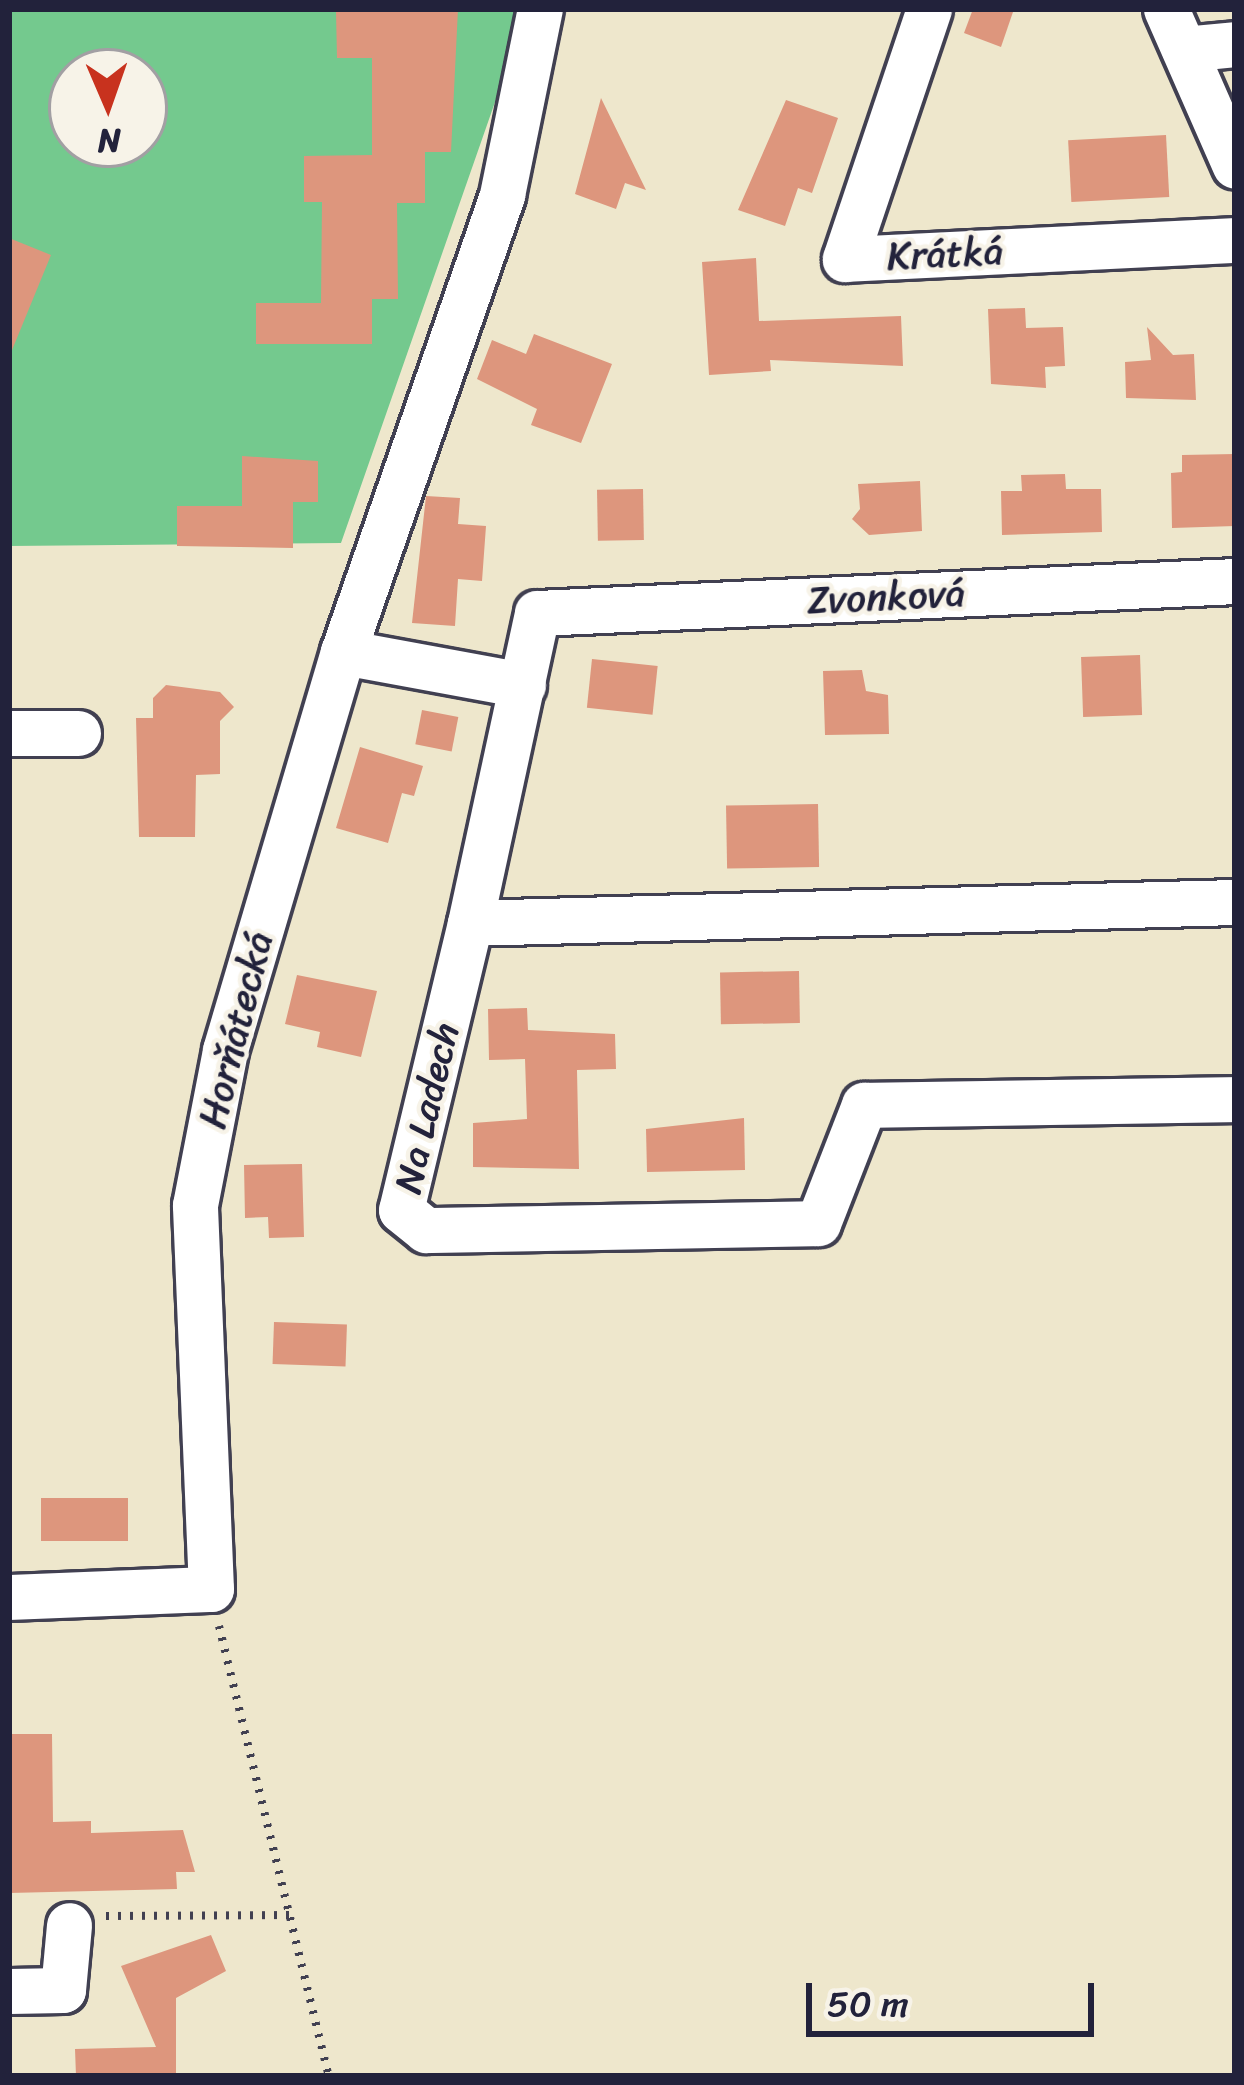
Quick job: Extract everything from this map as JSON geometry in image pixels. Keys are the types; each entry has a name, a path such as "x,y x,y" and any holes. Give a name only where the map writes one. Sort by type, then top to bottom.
{"street":[{"name":"Horňátecká","path":"211,1589 195,1204 225,1050 344,652 502,195 539,9"},
{"name":"Krátká","path":"928,9 845,259 1235,240"},
{"path":"1175,29 1235,44"},
{"path":"1175,29 1235,166"},
{"name":"Zvonková","path":"523,685 537,614 1235,581"},
{"path":"344,652 523,685 470,923 1235,902"},
{"path":"9,733 78,733"},
{"name":"Na Ladech","path":"470,923 401,1210 426,1231 818,1223 864,1105 1235,1099"},
{"path":"9,1597 211,1589"},
{"path":"9,1991 63,1990 69,1925"}],"path":[{"path":"211,1589 329,2076"},
{"path":"69,1925 75,1917 290,1915"}],"green space":[{"path":"9,9 516,9 509,62 341,543 9,546"}],"building":[{"path":"458,9 451,152 425,152 425,203 397,203 398,299 372,299 372,344 256,344 256,303 321,303 322,202 304,202 304,156 372,155 372,58 337,58 336,12"},
{"path":"973,9 1014,9 1001,47 964,33"},
{"path":"601,98 646,190 625,183 616,209 575,194"},
{"path":"786,100 838,118 812,193 798,188 785,226 738,210"},
{"path":"1166,135 1169,197 1071,202 1068,140"},
{"path":"9,238 51,255 10,355 9,355"},
{"path":"756,258 759,321 901,316 903,366 770,360 771,371 709,375 702,262"},
{"path":"1025,308 1026,328 1063,327 1065,366 1045,367 1046,388 991,384 988,309"},
{"path":"1147,327 1173,355 1194,354 1196,400 1126,398 1125,362 1151,360"},
{"path":"534,334 612,364 581,443 531,425 537,409 477,379 492,340 526,354"},
{"path":"1235,454 1235,526 1172,528 1171,473 1182,472 1182,455"},
{"path":"242,456 318,461 318,502 293,502 293,548 177,546 177,506 242,506"},
{"path":"1065,474 1066,489 1101,489 1102,532 1002,535 1001,491 1022,491 1021,475"},
{"path":"920,481 922,531 869,535 852,519 860,509 858,484"},
{"path":"643,489 644,540 598,541 597,490"},
{"path":"426,496 460,498 458,524 486,526 482,581 458,579 455,626 412,623"},
{"path":"1140,655 1142,715 1083,717 1081,657"},
{"path":"592,659 658,666 653,715 587,708"},
{"path":"862,670 866,691 888,695 889,734 825,735 823,671"},
{"path":"166,685 220,692 234,707 220,721 220,774 196,775 195,837 139,837 136,718 153,718 153,698"},
{"path":"422,710 458,717 452,751 415,744"},
{"path":"360,747 423,766 414,796 402,793 388,843 336,828"},
{"path":"818,804 819,867 727,869 726,806"},
{"path":"799,971 800,1023 721,1024 720,972"},
{"path":"297,975 377,991 361,1057 317,1047 320,1032 285,1024"},
{"path":"527,1008 528,1030 615,1034 616,1069 577,1070 579,1169 473,1167 473,1123 527,1119 525,1059 489,1060 488,1009"},
{"path":"744,1118 745,1170 647,1172 646,1129"},
{"path":"302,1164 304,1237 269,1238 268,1217 245,1218 244,1165"},
{"path":"274,1322 347,1325 345,1367 273,1364"},
{"path":"41,1498 128,1498 128,1541 41,1541"},
{"path":"9,1734 52,1734 53,1822 91,1821 91,1833 183,1830 195,1872 176,1872 177,1889 9,1893"},
{"path":"211,1935 226,1971 176,1998 176,2076 76,2076 75,2049 156,2047 121,1966"}]}
